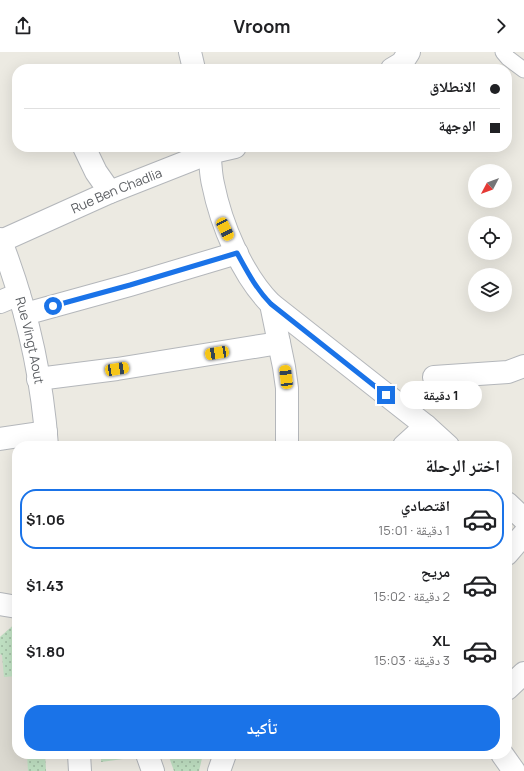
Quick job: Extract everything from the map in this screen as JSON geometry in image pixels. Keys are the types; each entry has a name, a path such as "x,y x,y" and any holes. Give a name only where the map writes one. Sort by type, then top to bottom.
{"street":[{"path":"190,52 193,64"},
{"path":"400,64 409,52"},
{"path":"86,152 96,172 110,192"},
{"name":"Rue Ben Chadlia","path":"0,240 204,152"},
{"path":"209,152 212,182 225,229 237,253 263,296 271,304 426,426 442,441"},
{"name":"Rue Vingt Aout","path":"0,240 15,303 38,380 46,439"},
{"path":"15,303 130,285 237,253"},
{"path":"271,304 287,388 287,441"},
{"path":"38,380 279,344"},
{"path":"434,377 508,372 524,366"},
{"path":"410,441 426,426"},
{"path":"0,439 46,439"},
{"path":"512,508 524,519"},
{"path":"512,548 524,534"},
{"path":"0,604 12,607"},
{"path":"512,684 524,673"},
{"path":"79,759 80,771"},
{"path":"149,759 153,771"},
{"path":"219,771 223,759"},
{"path":"506,759 514,771"}],"lane":[{"path":"503,52 508,58 524,70"}],"shaded area":[{"path":"12,626 12,759 45,759 46,771 0,771 0,637"}],"green space":[{"path":"12,626 12,676 4,677 2,655 0,654 0,637"},
{"path":"27,759 45,759 46,771 28,771"},
{"path":"101,759 123,759 101,762"},
{"path":"170,759 202,759 199,771 174,771"}],"route":[{"path":"53,306 237,253 255,284 263,296 271,304 386,395"}]}
